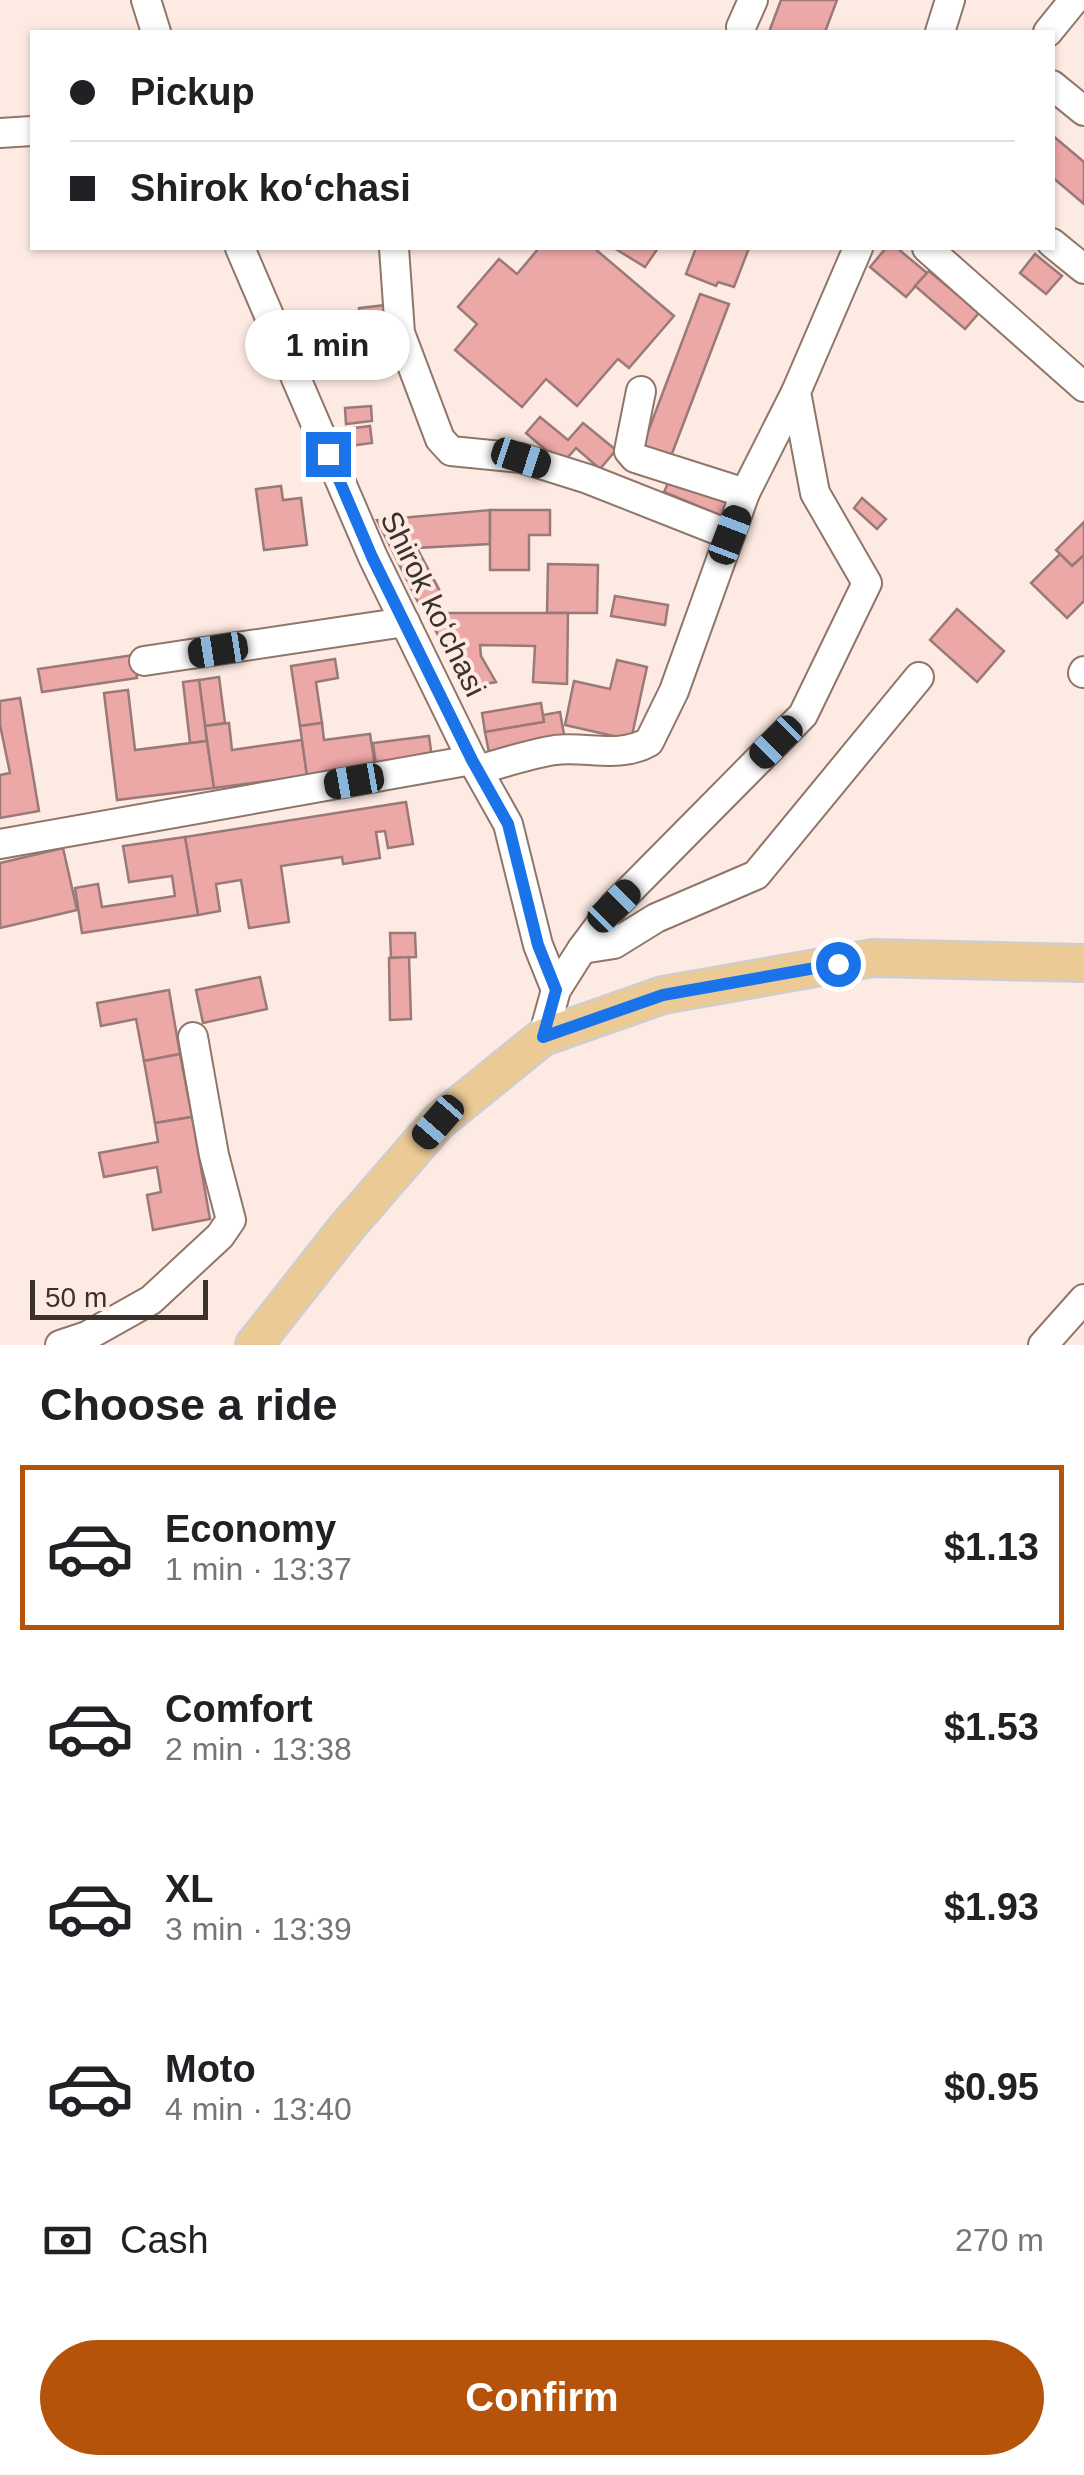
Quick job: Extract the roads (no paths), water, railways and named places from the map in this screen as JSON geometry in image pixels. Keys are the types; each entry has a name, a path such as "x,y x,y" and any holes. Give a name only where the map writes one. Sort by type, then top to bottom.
{"main road":[{"path":"254,1345 347,1227 438,1122 543,1037 663,995 873,958 1084,963"}],"street":[{"path":"146,0 155,30"},
{"path":"741,27 753,0"},
{"path":"941,30 950,0"},
{"path":"1050,30 1074,0"},
{"path":"1055,87 1084,111"},
{"path":"0,133 30,130"},
{"path":"1055,245 1084,269"},
{"name":"Shirok koʻchasi","path":"241,250 372,557 508,824 538,945 556,990"},
{"path":"394,250 400,333 440,439 451,452 521,458 588,479 730,535"},
{"path":"0,844 558,750 625,752 649,742 674,691 746,493 796,392 857,250"},
{"path":"930,250 1084,387"},
{"path":"641,391 629,451 634,458 746,493"},
{"path":"543,1037 556,990 614,906 803,715 867,583 816,492 796,392"},
{"path":"144,661 404,622"},
{"path":"582,948 614,944 656,918 756,874 918,677"},
{"path":"60,1345 87,1336 150,1300 220,1236 231,1220 214,1155 193,1037"},
{"path":"1043,1345 1084,1300"}]}
